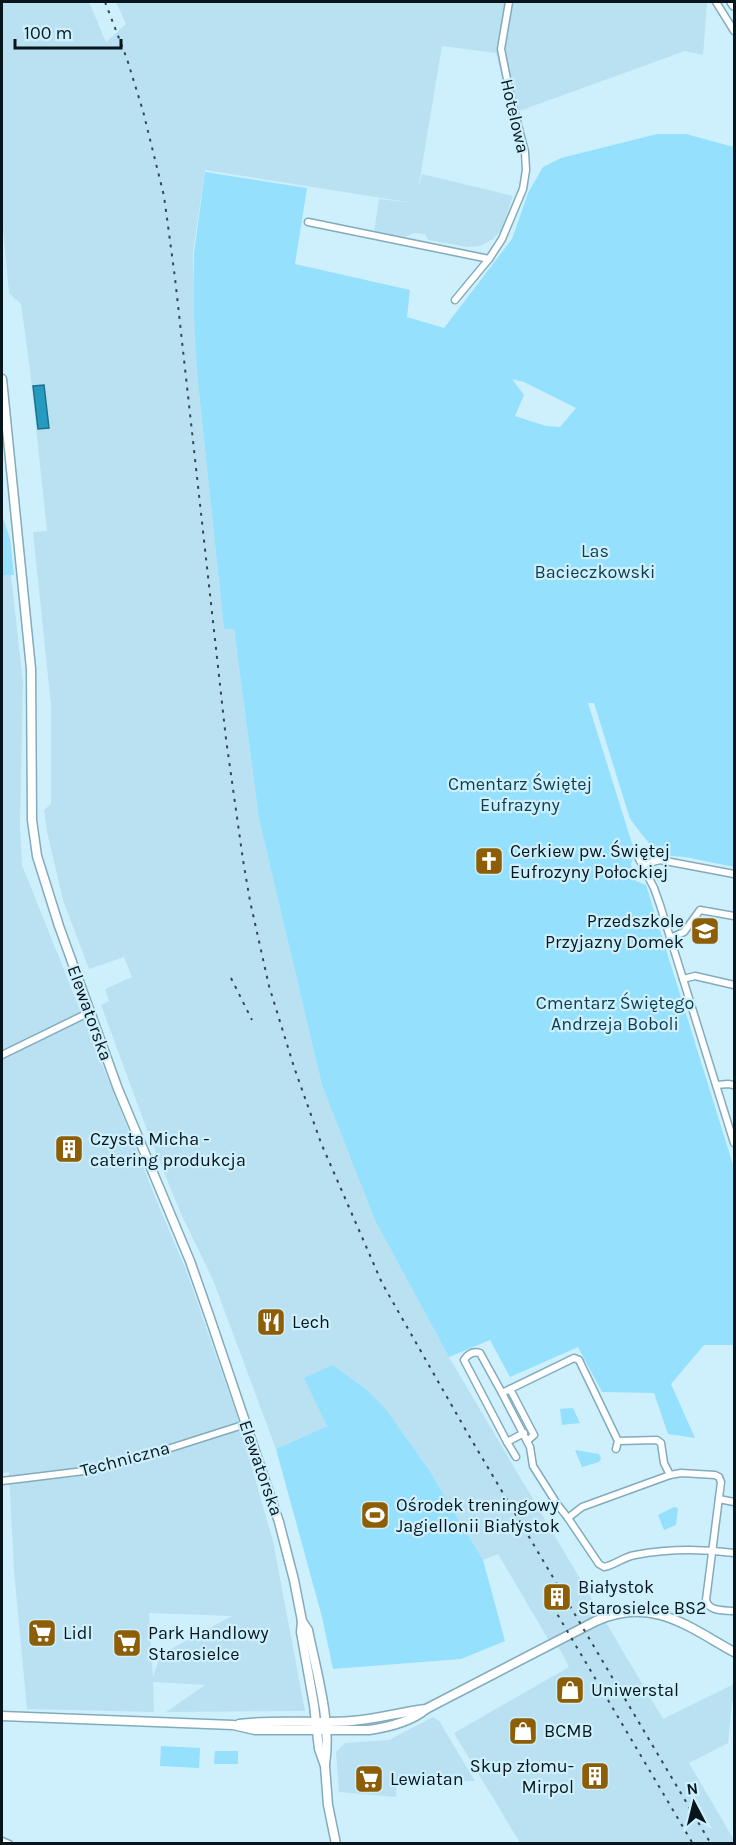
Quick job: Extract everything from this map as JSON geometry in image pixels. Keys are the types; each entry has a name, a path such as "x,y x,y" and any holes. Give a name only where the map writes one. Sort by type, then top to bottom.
{"street":[{"name":"Hotelowa","path":"454,300 489,259 502,239 523,189 526,170 525,152 501,49 509,2"},
{"path":"716,2 735,31"},
{"path":"308,222 489,259"},
{"name":"Elewatorska","path":"2,379 3,410 31,669 33,826 37,856 90,1012 135,1131 197,1278 285,1542 302,1621 308,1630 321,1726 319,1749 325,1766 328,1805 336,1844"},
{"path":"638,857 654,888 735,1143"},
{"path":"642,865 660,860 735,874"},
{"path":"670,938 684,932 700,910 735,916"},
{"path":"682,979 694,976 735,985"},
{"path":"2,1054 90,1012"},
{"path":"717,1085 735,1085"},
{"path":"516,1457 464,1360 467,1355 480,1353 524,1433 534,1466 557,1504 599,1564 604,1567 634,1556 696,1550 735,1553"},
{"path":"502,1392 574,1358 579,1360 618,1441 616,1449"},
{"path":"510,1389 534,1435 527,1441"},
{"name":"Techniczna","path":"2,1481 84,1471 133,1460 246,1424"},
{"path":"507,1442 524,1433"},
{"path":"618,1441 657,1440 661,1443 664,1463 670,1475"},
{"path":"568,1518 582,1507 670,1475 681,1473 719,1477 721,1482 706,1600 707,1605 712,1609 735,1611"},
{"path":"719,1499 735,1502"},
{"path":"2,1716 233,1725 255,1730 321,1726 376,1719 406,1711 426,1709 596,1621 620,1613 640,1611 668,1616 735,1652"},
{"path":"2,1841 9,1844"}],"shaded area":[{"path":"2,2 89,2 106,42 126,24 116,2 707,3 703,55 685,51 511,114 496,53 442,46 418,190 422,174 513,196 501,231 493,239 480,246 468,247 428,240 425,234 414,233 405,237 374,232 379,199 413,203 205,170 193,252 197,373 224,629 234,629 259,819 322,1085 380,1229 449,1357 663,1719 734,1684 728,1743 689,1763 734,1843 520,1843 454,1733 569,1667 559,1648 548,1639 498,1554 483,1560 429,1470 385,1408 367,1390 333,1365 305,1379 327,1426 276,1449 213,1280 181,1214 147,1130 101,1005 109,1001 105,989 132,977 124,957 89,969 63,900 44,810 51,804 51,706 33,532 47,531 21,304 9,293 2,217"},
{"path":"44,385 49,428 38,429 33,386"},
{"path":"2,575 11,575 23,683 20,828 22,865 186,1270 238,1419 273,1541 305,1711 166,1712 205,1685 153,1682 154,1712 27,1709 14,1571 9,1472 2,1473","holes":["149,1613 232,1616 161,1654 153,1677"]},
{"path":"433,1717 439,1721 475,1781 397,1781 396,1797 339,1792 336,1752 345,1743 389,1740"}],"green space":[{"path":"657,134 686,134 734,147 734,867 685,857 658,855 630,819 594,703 588,703 635,853 631,864 636,881 646,885 734,1168 734,1345 704,1345 671,1384 695,1438 668,1434 654,1393 602,1392 578,1347 510,1377 490,1340 449,1357 376,1222 322,1085 259,819 234,629 224,629 197,373 194,253 205,172 307,188 295,264 410,290 407,317 444,328 512,239 528,193 543,167 561,158","holes":["512,379 524,382 576,408 560,427 546,426 515,416 524,395"]},
{"path":"2,504 3,518 10,539 14,575 2,575"},
{"name":"Ośrodek treningowy Jagiellonii Białystok","path":"333,1365 367,1390 385,1408 429,1470 483,1560 505,1641 461,1659 333,1669 322,1617 276,1449 327,1426 304,1378"},
{"path":"573,1408 580,1423 562,1425 560,1409"},
{"path":"575,1450 599,1454 601,1458 599,1462 582,1467"},
{"path":"674,1507 678,1508 676,1525 664,1530 658,1515"},
{"path":"161,1746 200,1748 199,1768 160,1766"},
{"path":"215,1751 238,1751 238,1764 214,1764"}],"railway":[{"path":"105,2 127,59 143,111 164,196 226,739 243,860 269,986 294,1067 321,1143 382,1283 468,1434 711,1844"},
{"path":"231,978 252,1020"},
{"path":"553,1607 693,1844"}],"place":[{"name":"Cerkiew pw. Świętej Eufrozyny Połockiej","path":"489,861"},
{"name":"Przedszkole Przyjazny Domek","path":"705,931"},
{"name":"Czysta Micha - catering produkcja","path":"69,1149"},
{"name":"Lech","path":"271,1322"},
{"name":"Ośrodek treningowy Jagiellonii Białystok","path":"375,1515"},
{"name":"Białystok Starosielce BS2","path":"557,1597"},
{"name":"Lidl","path":"42,1633"},
{"name":"Park Handlowy Starosielce","path":"127,1643"},
{"name":"Uniwerstal","path":"570,1690"},
{"name":"BCMB","path":"523,1731"},
{"name":"Skup złomu- Mirpol","path":"595,1776"},
{"name":"Lewiatan","path":"369,1779"}],"park label":[{"name":"Las Bacieczkowski","path":"595,561"},
{"name":"Cmentarz Świętej Eufrazyny","path":"520,794"},
{"name":"Cmentarz Świętego Andrzeja Boboli","path":"615,1013"}]}
